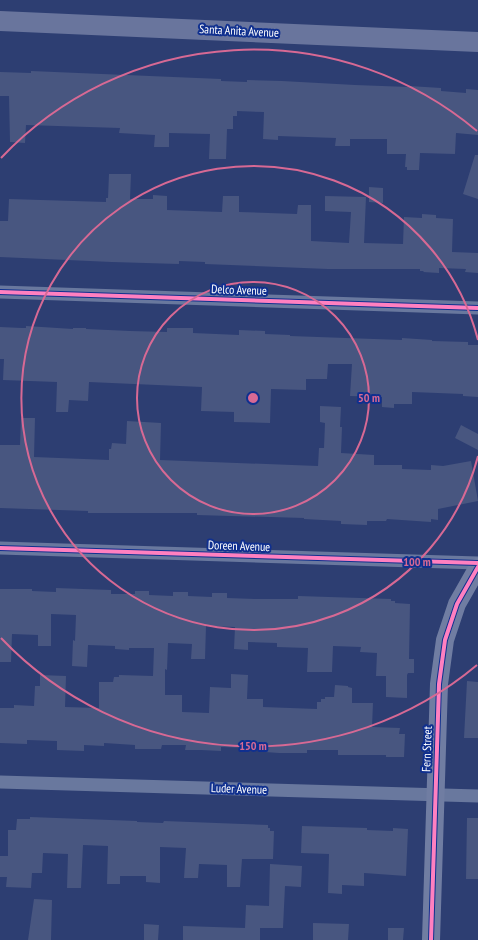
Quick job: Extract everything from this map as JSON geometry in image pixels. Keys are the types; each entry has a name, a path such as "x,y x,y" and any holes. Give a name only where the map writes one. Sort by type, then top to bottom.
{"main road":[{"name":"Santa Anita Avenue","path":"0,21 478,42"}],"street":[{"name":"Delco Avenue","path":"0,292 478,308"},
{"name":"Doreen Avenue","path":"0,548 478,563"},
{"name":"Fern Street","path":"431,940 440,684 445,640 457,604 478,566"},
{"name":"Luder Avenue","path":"0,782 478,796"}],"building":[{"path":"31,71 221,79 221,81 247,82 247,80 409,86 441,88 441,91 466,93 466,89 478,90 478,135 456,133 455,154 420,153 419,170 407,170 407,167 405,167 406,154 387,154 387,139 350,139 350,146 335,146 336,138 278,136 278,140 263,139 264,112 237,111 237,116 233,116 233,129 227,129 226,159 209,159 210,134 169,133 169,147 154,147 155,135 119,133 120,128 26,125 25,143 10,142 9,96 0,96 0,72 31,73"},
{"path":"475,155 478,155 478,199 463,194"},
{"path":"109,174 131,174 130,199 153,199 153,195 167,196 167,210 222,212 223,196 239,196 239,212 297,214 298,205 311,205 311,241 349,243 351,212 325,211 325,196 366,197 364,243 403,244 404,217 422,218 422,214 436,215 436,218 453,219 452,252 478,253 478,273 465,272 466,269 439,268 439,273 423,272 424,271 420,271 420,269 328,269 205,264 205,262 179,261 179,264 0,257 0,221 8,221 9,199 106,202 106,198 108,198"},
{"path":"369,187 383,188 383,203 369,202"},
{"path":"26,326 167,332 167,328 193,328 193,333 239,335 239,330 265,331 265,334 290,336 402,340 402,338 468,342 468,345 478,345 478,397 463,396 463,394 412,392 412,404 394,404 394,408 382,407 382,397 350,396 352,364 328,364 327,379 306,379 306,390 271,389 270,423 234,422 234,412 201,411 202,387 89,382 88,401 69,400 68,412 56,412 57,382 3,380 4,359 0,359 0,327 26,328"},
{"path":"320,406 341,407 341,453 374,455 374,465 402,465 402,469 431,470 431,465 443,466 471,461 478,501 438,509 438,520 431,519 431,522 387,519 386,521 367,521 367,525 341,524 341,521 304,518 197,515 197,513 88,513 88,511 0,508 0,445 20,445 21,418 35,418 34,457 109,460 109,449 111,449 112,443 126,444 127,421 161,423 160,460 318,466 319,448 324,448 325,423 320,422"},
{"path":"461,425 478,434 478,450 455,438"},
{"path":"56,588 111,590 111,594 135,594 135,591 149,591 149,595 173,596 173,592 188,592 188,596 212,597 212,593 227,593 227,598 255,599 298,599 298,596 391,599 391,601 395,601 395,603 410,604 409,659 414,659 414,673 408,673 407,675 407,698 386,697 386,676 376,676 377,653 360,652 361,647 333,646 332,672 307,672 308,648 277,647 277,643 248,642 248,650 234,649 235,627 206,626 205,659 191,659 192,644 168,643 167,670 165,669 165,695 182,695 182,712 209,713 210,687 231,688 231,674 248,675 247,699 263,699 263,707 317,709 317,702 321,702 321,699 325,699 325,697 334,697 335,685 348,686 352,688 352,703 373,703 372,727 400,728 399,734 405,734 404,757 386,757 386,755 338,755 338,750 307,750 307,753 279,753 265,752 265,749 258,749 259,748 221,747 221,751 185,750 186,745 162,745 161,749 135,749 135,745 104,743 104,746 84,745 84,751 57,750 57,741 27,740 27,744 0,743 0,708 14,708 14,705 34,706 35,686 40,686 40,675 66,676 65,707 99,708 99,682 113,682 114,677 119,677 119,675 153,676 154,648 129,648 129,650 115,649 115,646 88,645 87,667 72,666 76,615 51,614 51,646 38,646 38,635 12,634 11,662 0,662 0,589 32,589 32,591 56,592"},
{"path":"467,681 478,682 478,738 464,738"},
{"path":"30,817 163,823 164,821 268,825 270,831 274,831 273,859 242,859 240,887 227,887 227,865 199,864 198,878 184,878 186,848 160,847 160,883 146,882 146,876 120,876 120,884 107,884 108,846 83,845 81,888 67,888 68,854 43,853 42,873 32,873 31,888 6,887 7,877 0,877 0,856 8,856 8,830 16,830 17,819 30,819"},
{"path":"467,818 478,818 478,879 466,879"},
{"path":"302,826 367,828 367,830 393,831 393,828 408,829 406,876 364,873 364,886 342,885 342,894 328,893 329,854 301,853"},
{"path":"270,864 302,866 301,887 285,886 283,928 260,928 260,940 183,940 183,926 245,928 246,905 269,906"},
{"path":"34,899 52,900 51,940 28,940"},
{"path":"313,923 349,924 348,940 313,940"},
{"path":"144,924 159,925 158,940 144,940"},
{"path":"388,928 404,928 403,940 388,940"}],"cycle path":[{"path":"0,292 478,308"},
{"path":"0,548 478,563"},
{"path":"431,940 439,684 445,640 457,604 478,567"}]}
